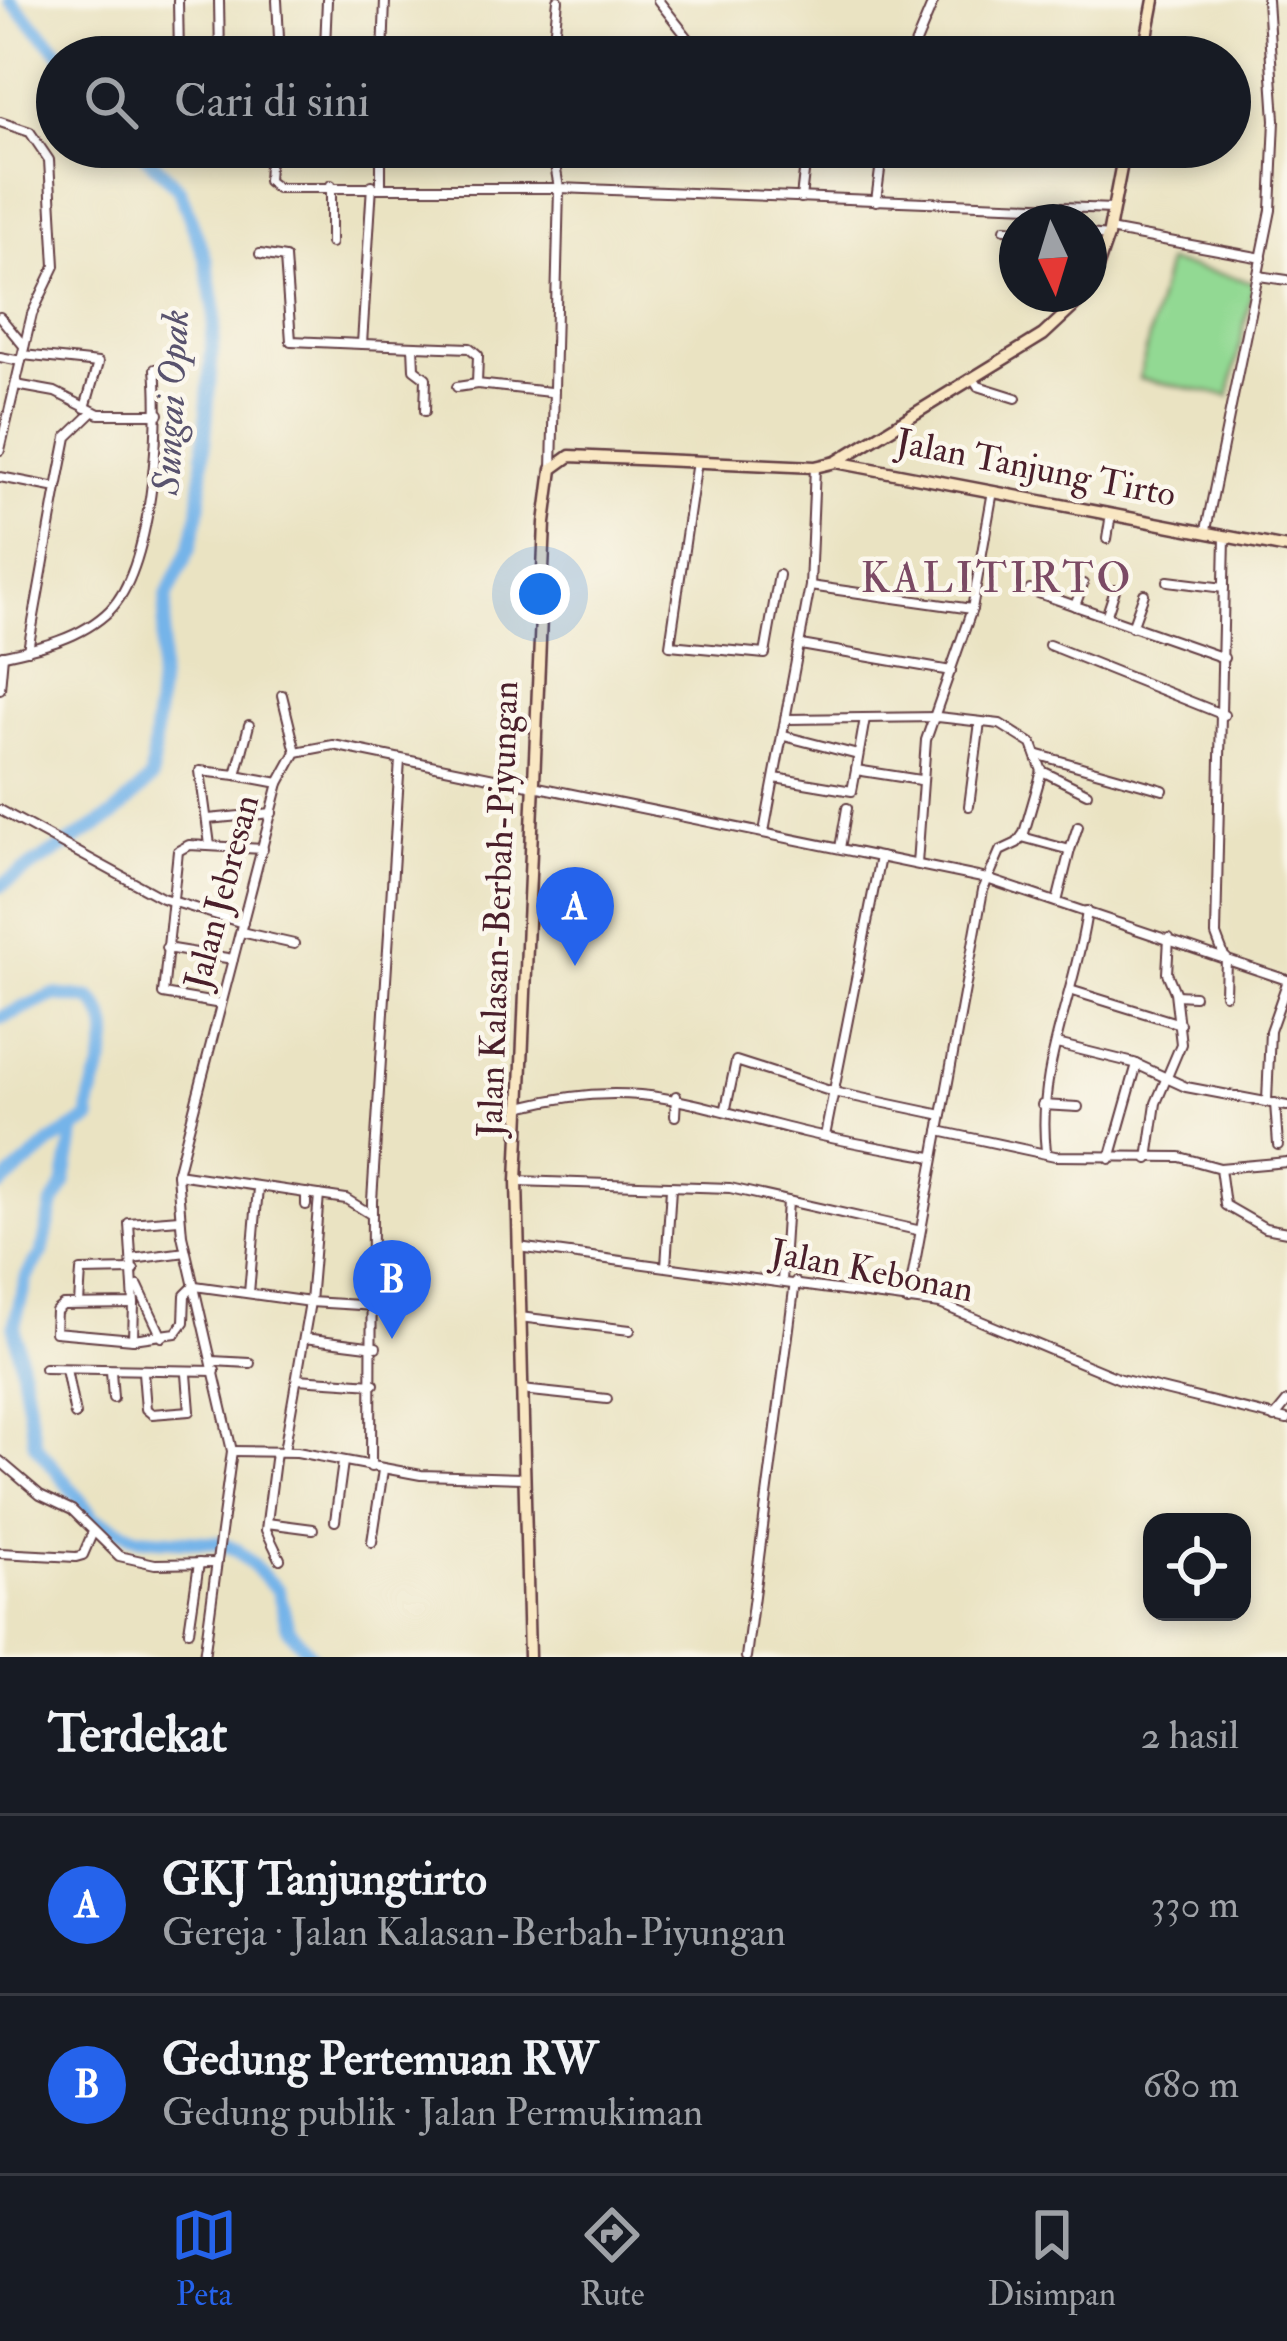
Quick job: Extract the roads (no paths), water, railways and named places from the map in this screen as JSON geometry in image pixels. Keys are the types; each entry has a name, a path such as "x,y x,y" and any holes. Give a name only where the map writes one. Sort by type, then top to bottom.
{"street":[{"path":"178,0 179,36"},
{"path":"219,0 220,36"},
{"path":"277,0 280,36"},
{"path":"325,36 327,0"},
{"path":"384,36 386,0"},
{"path":"554,36 558,0"},
{"path":"658,0 686,36"},
{"path":"919,36 934,0"},
{"path":"1147,36 1154,0"},
{"path":"1206,530 1262,258 1272,162 1267,0"},
{"path":"1271,47 1287,47"},
{"path":"0,122 36,139"},
{"path":"1272,162 1287,163"},
{"path":"0,450 32,314 56,266 51,168"},
{"path":"272,168 272,188 559,188 1112,209"},
{"path":"362,344 378,168"},
{"path":"552,469 550,392 559,188 556,168"},
{"path":"801,198 805,168"},
{"path":"876,201 880,168"},
{"path":"1107,236 1121,168"},
{"path":"331,185 331,243"},
{"path":"1108,233 1262,258"},
{"path":"260,254 285,258 291,341 472,349 478,355 477,384"},
{"path":"1259,276 1287,280"},
{"path":"552,469 570,456 815,467 836,462 1043,335 1068,312"},
{"path":"0,317 23,355"},
{"path":"413,346 414,369 425,378 425,411"},
{"path":"1,354 98,363 89,410 68,437 28,650"},
{"path":"0,689 1,655 53,645 88,626 118,600 155,473 155,369"},
{"path":"973,378 978,386 1016,398"},
{"path":"457,387 477,384 550,392"},
{"path":"16,385 55,392 89,410 152,414"},
{"path":"855,451 857,465"},
{"path":"697,460 670,644 765,654 779,575"},
{"name":"Jalan Tanjung Tirto","path":"836,462 1287,548"},
{"path":"764,832 810,586 815,467"},
{"name":"Jalan Kalasan-Berbah-Piyungan","path":"529,1657 517,1181 544,523 552,469"},
{"path":"0,477 57,488"},
{"path":"916,864 926,740 938,717 972,609 994,490"},
{"path":"1107,539 1111,513"},
{"path":"1225,537 1216,935 1226,957 1225,994"},
{"path":"1168,581 1224,588"},
{"path":"1075,606 1083,584"},
{"path":"810,586 972,609"},
{"path":"1030,590 1224,658"},
{"path":"1106,617 1114,590"},
{"path":"1132,627 1144,594"},
{"path":"801,645 952,671"},
{"path":"1049,645 1223,715"},
{"path":"282,695 296,752 333,745 987,879 1226,957 1287,982 1270,1031 1271,1102 1278,1145"},
{"path":"788,719 938,717 1011,728 1037,754 1042,771 1022,837 1000,851 987,879 917,1230 908,1301"},
{"path":"775,778 852,791 865,718"},
{"path":"969,806 980,722"},
{"path":"236,775 249,725"},
{"path":"784,735 859,755"},
{"name":"Jalan Jebresan","path":"232,1451 179,1219 177,1174 279,783 296,752"},
{"path":"1037,754 1163,790"},
{"path":"371,1468 376,1347 372,1215 400,760"},
{"path":"856,770 920,780"},
{"path":"1042,771 1087,793"},
{"path":"210,845 200,772 279,783"},
{"path":"840,848 847,808"},
{"path":"0,809 172,903 294,944"},
{"path":"207,819 272,813"},
{"path":"1057,902 1078,826"},
{"path":"1022,837 1070,850"},
{"path":"221,1004 163,994 180,847 263,849"},
{"path":"825,1136 880,856"},
{"path":"1046,1151 1042,1106 1073,991 1087,911"},
{"path":"1196,947 1216,935"},
{"path":"1148,1160 1156,1102 1180,1055 1176,995 1167,973 1169,938"},
{"path":"166,948 233,958"},
{"path":"1073,991 1180,1024"},
{"path":"1176,995 1194,996"},
{"path":"1057,1044 1137,1064 1197,1090 1287,1106"},
{"path":"726,1108 736,1061 833,1092 942,1115"},
{"path":"1110,1159 1137,1064"},
{"path":"520,1107 574,1094 676,1096 825,1136 932,1157"},
{"path":"675,1116 676,1096"},
{"path":"1042,1106 1078,1107"},
{"path":"939,1131 1110,1159 1180,1157 1220,1168 1287,1162"},
{"path":"1220,1168 1225,1205 1265,1228 1287,1232"},
{"path":"177,1174 346,1199 372,1215"},
{"path":"517,1181 730,1188 917,1230"},
{"path":"249,1293 258,1188"},
{"path":"666,1266 671,1188"},
{"path":"306,1205 307,1193"},
{"path":"280,1559 266,1536 267,1523 310,1302 319,1195"},
{"path":"782,1281 787,1201"},
{"path":"162,1338 135,1275 129,1223 179,1219"},
{"name":"Jalan Kebonan","path":"516,1246 960,1309 1120,1379 1287,1420"},
{"path":"132,1259 186,1252"},
{"path":"79,1304 81,1271 135,1275"},
{"path":"134,1339 135,1275"},
{"path":"746,1657 795,1282"},
{"path":"134,1304 57,1308 56,1334 162,1338 182,1327 185,1295 194,1286 376,1306"},
{"path":"518,1317 630,1330"},
{"path":"304,1338 376,1347"},
{"path":"45,1368 187,1374 250,1363"},
{"path":"66,1369 75,1415"},
{"path":"111,1371 113,1398"},
{"path":"143,1372 146,1409 152,1414 190,1411 187,1374"},
{"path":"297,1379 374,1384"},
{"path":"520,1389 607,1400"},
{"path":"1274,1418 1287,1402"},
{"path":"204,1657 232,1451 280,1452 383,1470 524,1478"},
{"path":"0,1461 40,1495 72,1510 106,1549 131,1560 217,1560"},
{"path":"335,1521 343,1462"},
{"path":"372,1542 383,1470"},
{"path":"267,1523 313,1529"},
{"path":"0,1553 83,1556 92,1533"},
{"path":"189,1631 199,1563"}],"waterway":[{"name":"Sungai Opak","path":"10,0 44,36"},
{"name":"Sungai Opak","path":"0,886 114,815 151,779 167,595 190,548 199,512 215,311 206,260 179,189 158,168"},
{"name":"Sungai Opak","path":"0,1018 54,995 91,999 107,1030 90,1119 54,1140 0,1186"},
{"path":"74,1132 64,1185 53,1204 42,1253 27,1276 14,1325 35,1444 95,1519 138,1538 221,1543 237,1550 278,1590 288,1628 312,1657"}],"place":[{"name":"GKJ Tanjungtirto","path":"575,966"},
{"name":"Gedung Pertemuan RW","path":"392,1339"}],"district":[{"name":"KALITIRTO","path":"997,579"}]}
